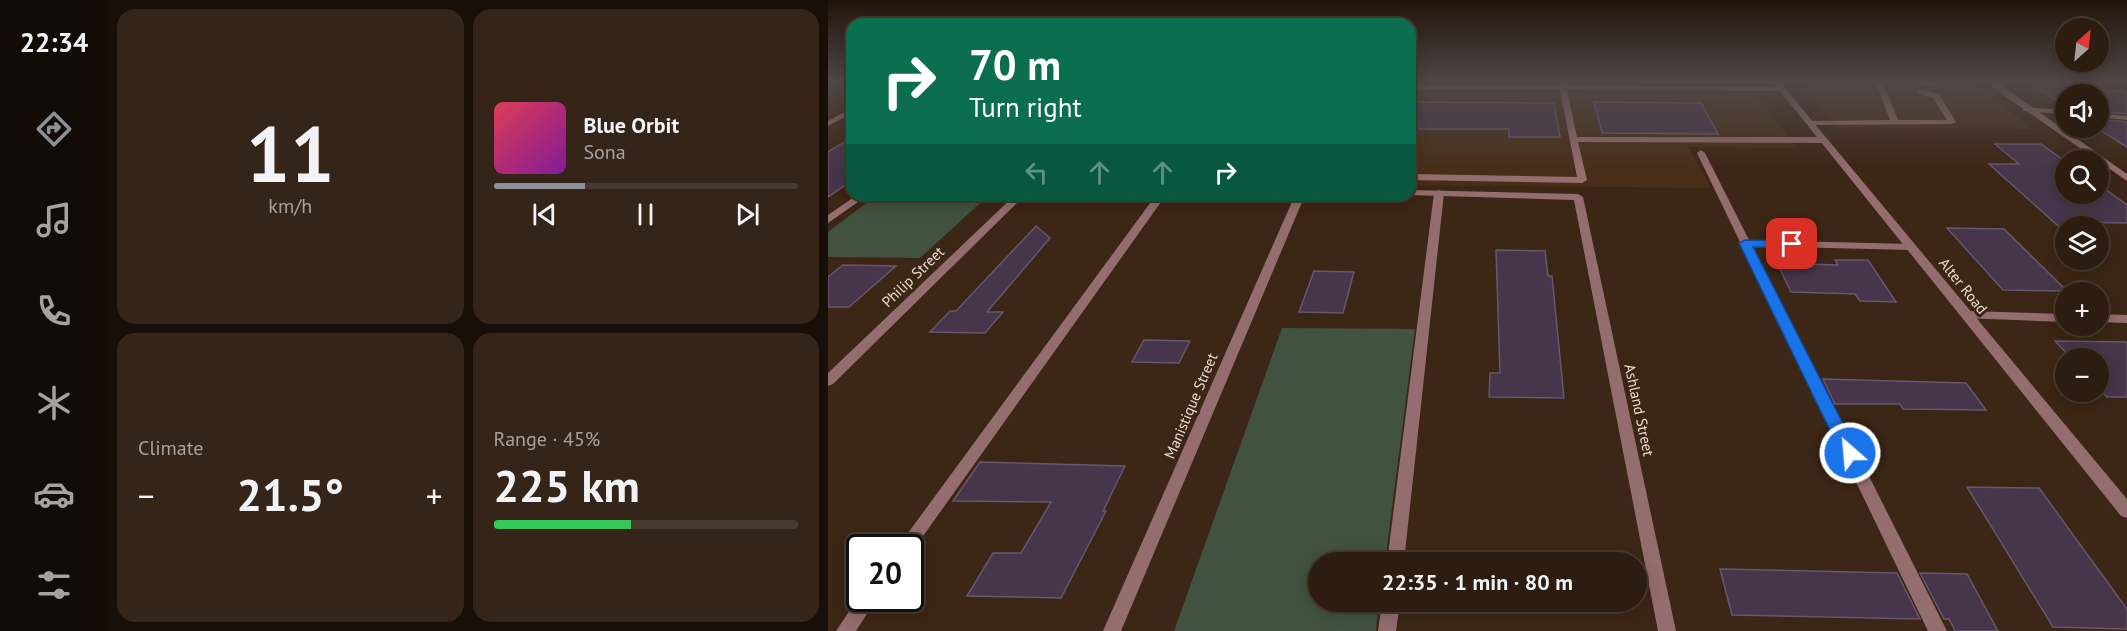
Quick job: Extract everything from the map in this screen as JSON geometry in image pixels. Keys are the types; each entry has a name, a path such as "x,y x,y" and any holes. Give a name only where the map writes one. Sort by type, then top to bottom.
{"street":[{"path":"1416,177 1582,180 1568,110"},
{"name":"Alter Road","path":"1799,110 2127,512"},
{"path":"1890,110 1895,122"},
{"path":"1810,123 1952,122 1945,110"},
{"path":"2028,110 2127,178"},
{"path":"828,124 846,114"},
{"path":"2109,116 2127,118"},
{"path":"1574,139 1824,140"},
{"path":"1701,153 1938,631"},
{"path":"1396,552 1439,193 1416,193"},
{"name":"Ashland Street","path":"1439,193 1578,197 1667,631"},
{"path":"828,220 855,201"},
{"name":"Philip Street","path":"828,381 1014,201"},
{"path":"915,534 1157,201"},
{"name":"Manistique Street","path":"1112,631 1297,201"},
{"path":"1745,243 1911,247"},
{"path":"1967,315 2055,318"},
{"path":"2109,318 2127,319"},
{"path":"845,631 858,612"},
{"path":"1387,631 1390,612"}],"shaded area":[{"path":"1416,110 1769,110 1797,148 1688,147 1711,188 1416,185"},
{"path":"1823,110 2009,110 2032,129 1837,127"}],"green space":[{"path":"869,201 982,201 920,258 828,257 828,232"},
{"path":"1282,328 1415,329 1386,552 1308,552 1308,612 1378,612 1376,631 1174,631"}],"building":[{"path":"1416,110 1555,110 1560,137 1509,137 1509,129 1416,129"},
{"path":"1596,110 1705,110 1718,134 1602,133"},
{"path":"2109,110 2127,110 2127,114 2109,112"},
{"path":"2109,120 2127,122 2127,147 2109,136"},
{"path":"846,141 846,184 828,197 828,152"},
{"path":"1995,144 2041,144 2055,154 2055,204 2109,204 2109,192 2127,205 2127,223 2109,223 2109,216 2055,216 2055,223 1989,164 2019,164"},
{"path":"1036,226 1050,238 987,312 1003,312 985,333 930,332 950,311 956,311"},
{"path":"1947,228 2004,229 2058,282 2055,282 2055,291 2003,290"},
{"path":"1496,250 1545,251 1548,276 1552,276 1564,398 1489,397 1490,373 1500,373"},
{"path":"1835,260 1868,260 1896,302 1860,301 1855,294 1791,292 1777,263 1838,265"},
{"path":"843,265 896,266 849,307 828,307 828,277"},
{"path":"1314,271 1354,272 1343,313 1299,312"},
{"path":"1144,340 1190,341 1179,363 1132,362"},
{"path":"2055,341 2127,342 2127,397 2109,397 2109,348 2062,348"},
{"path":"1823,379 1966,383 1986,410 1903,409 1900,404 1835,404"},
{"path":"980,462 1125,466 1103,511 1106,511 1061,598 967,596 993,553 1021,553 1051,502 953,501"},
{"path":"1967,487 2039,488 2127,609 2127,629 2053,627"},
{"path":"1720,569 1897,573 1920,619 1732,615"},
{"path":"1920,573 1967,574 1998,631 1955,631 1949,619 1944,619"}],"route":[{"path":"1792,244 1745,243 1850,453"}]}
